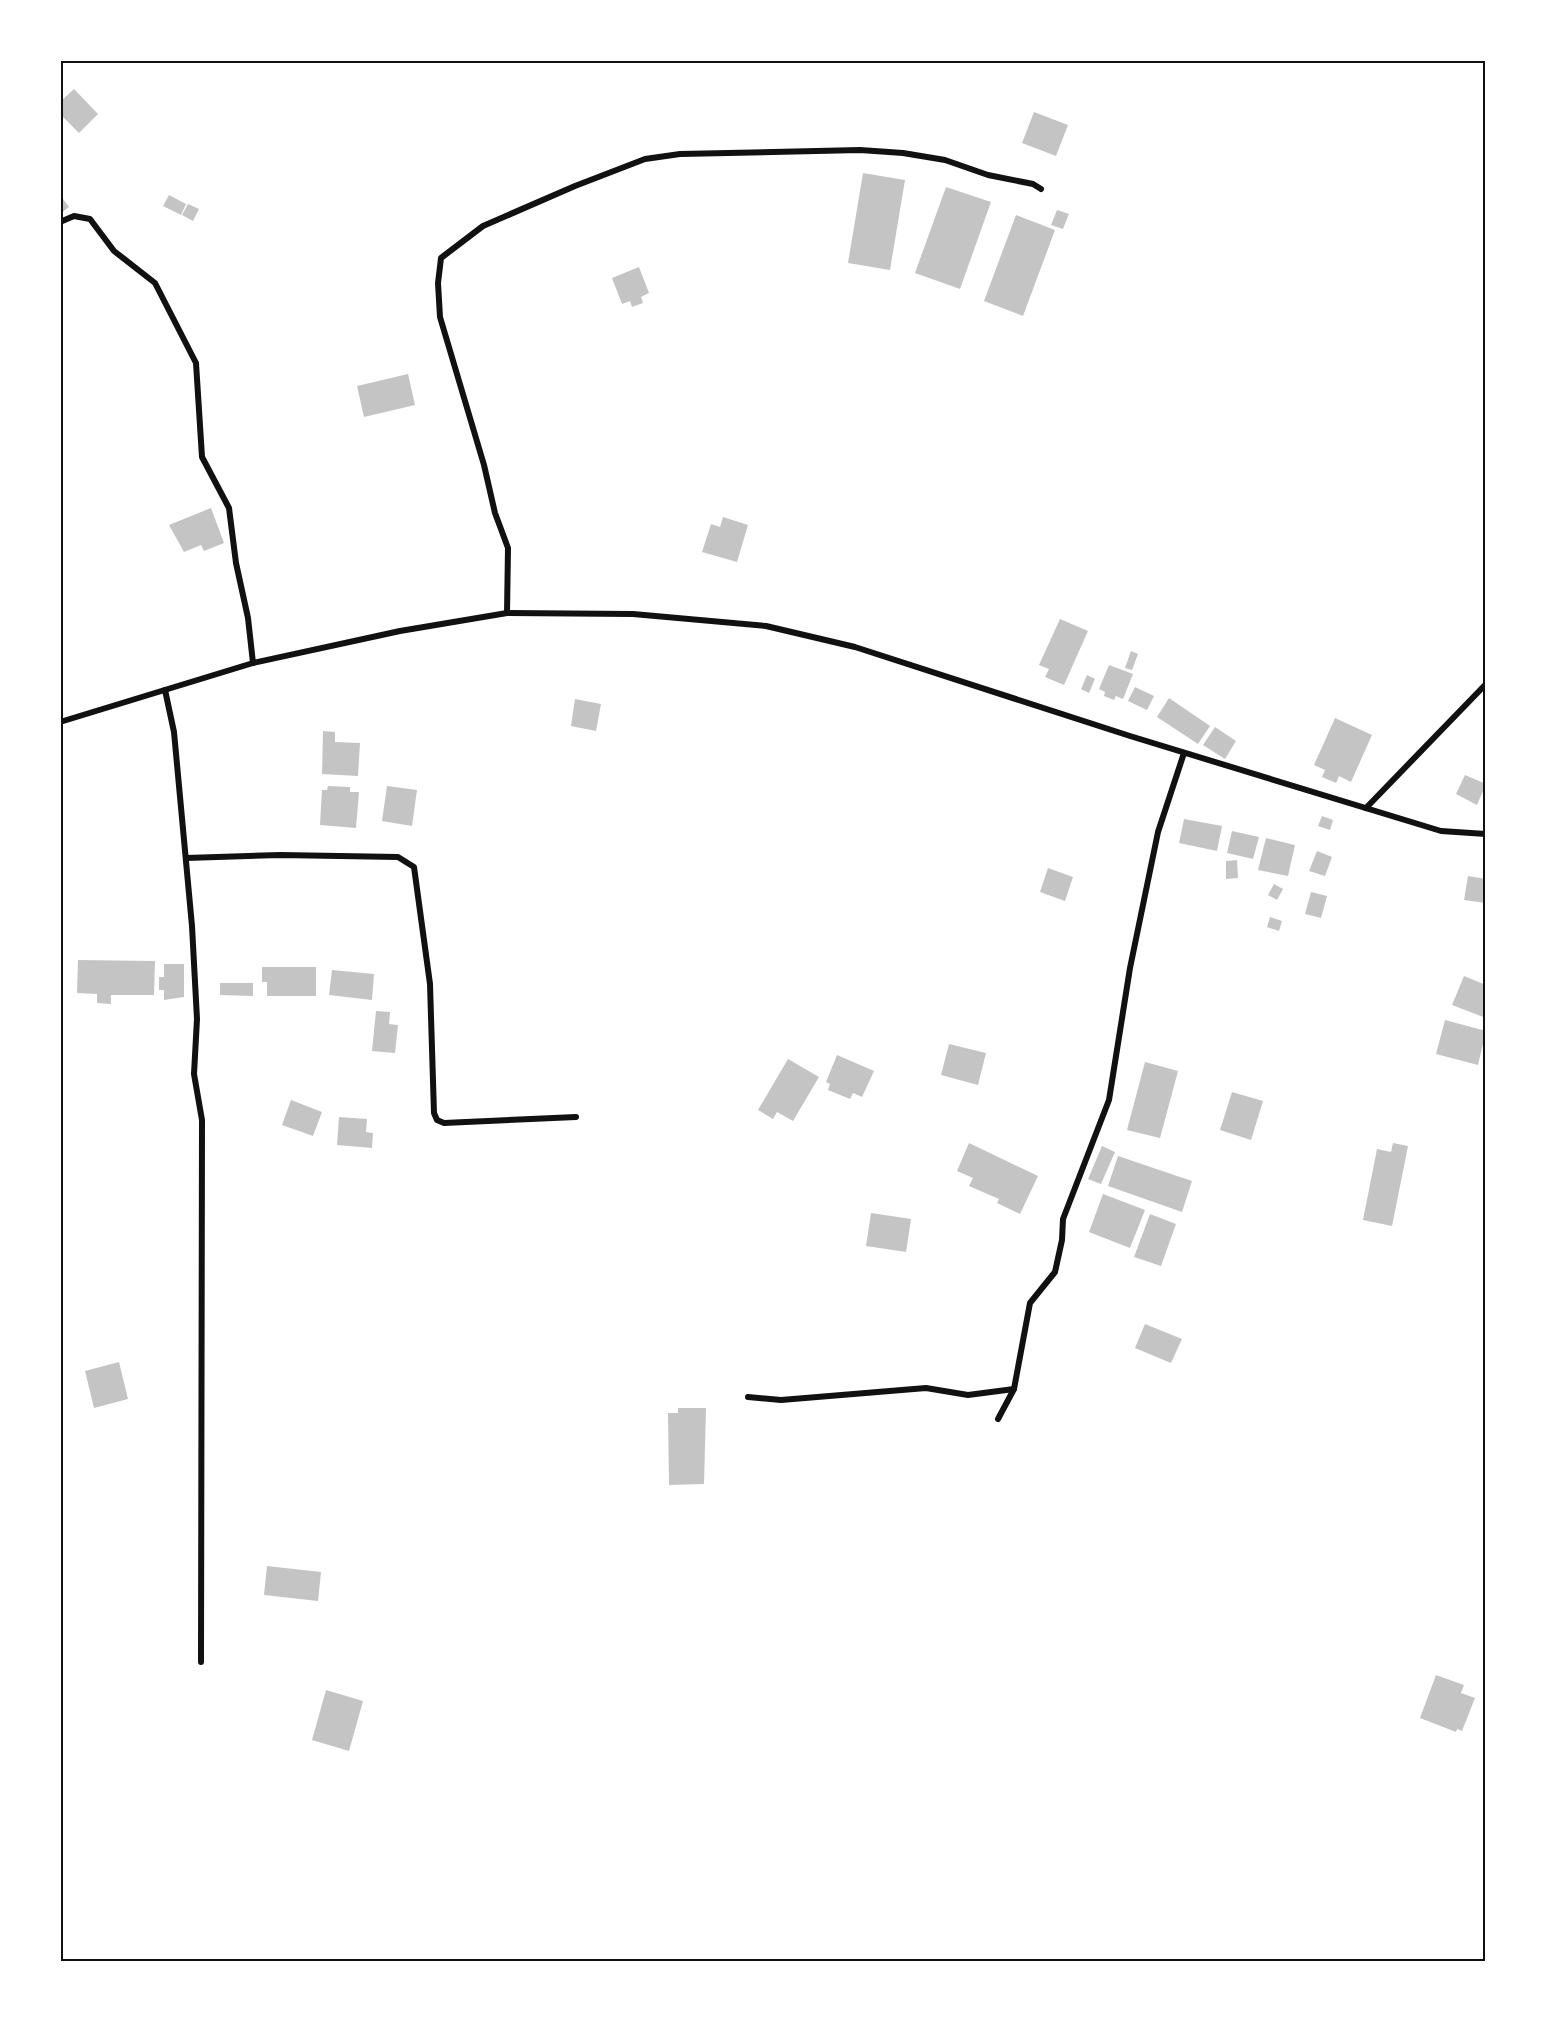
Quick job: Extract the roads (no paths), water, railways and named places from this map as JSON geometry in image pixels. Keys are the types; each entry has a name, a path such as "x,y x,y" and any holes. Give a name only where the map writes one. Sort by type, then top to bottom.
{"street":[{"path":"507,614 508,548 495,513 484,465 440,317 438,283 441,258 459,242 483,226 608,171 645,159 680,154 860,150 903,153 945,159 988,175 1033,184 1041,189"},
{"path":"60,222 74,216 90,219 114,251 155,283 171,317 190,347 196,363 202,457 229,508 236,563 248,618 253,663"},
{"path":"60,722 253,663 400,631 507,614 633,614 766,626 855,647 1184,753 1441,831 1486,834"},
{"path":"1366,808 1486,684"},
{"path":"165,690 174,732 186,858 196,975 194,1074 202,1120 201,1662"},
{"path":"998,1419 1014,1389 1030,1303 1055,1272 1062,1240 1063,1219 1109,1100 1130,968 1158,832 1184,753"},
{"path":"186,858 280,855 398,856 406,860 414,867 430,984 434,1113 437,1120 444,1123 576,1117"},
{"path":"748,1397 781,1400 927,1389 968,1395 1014,1389"}]}
